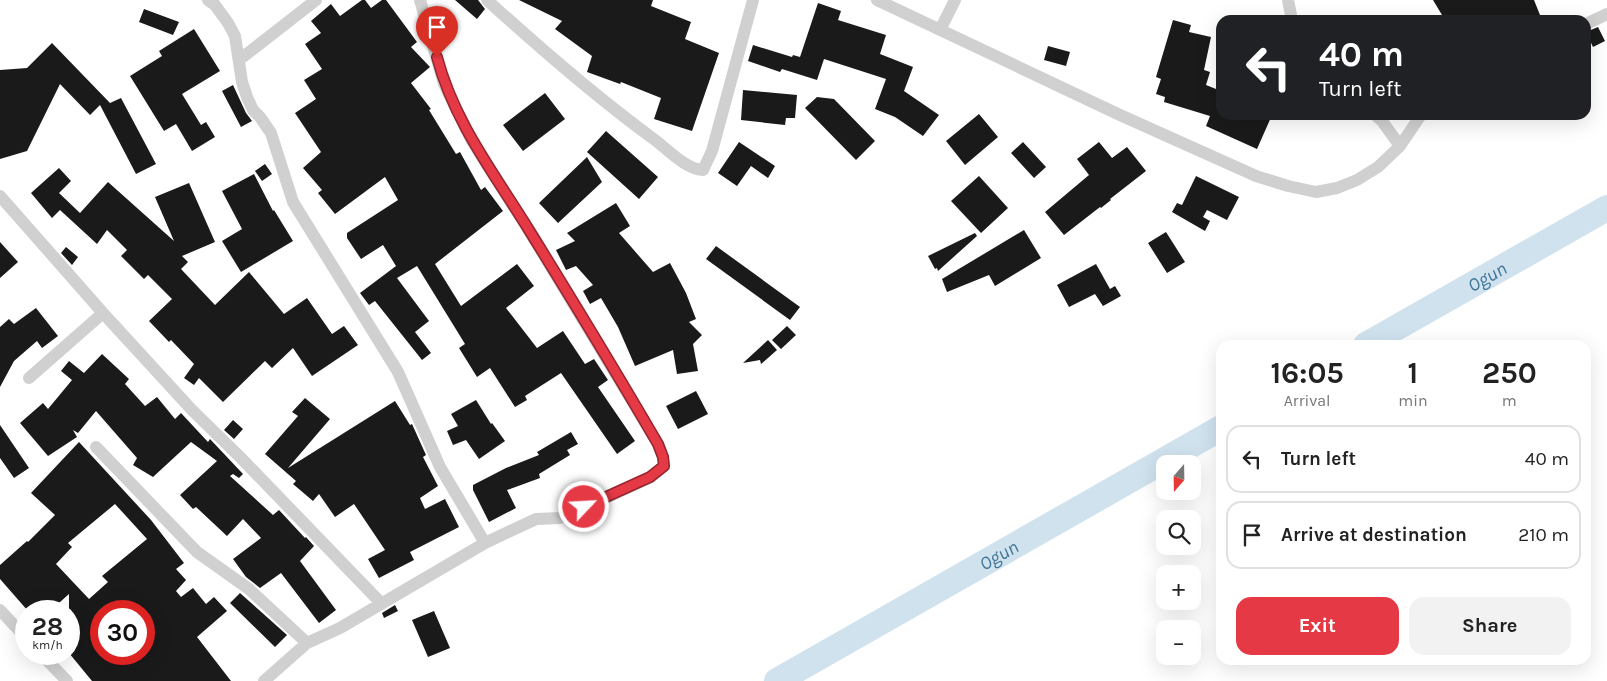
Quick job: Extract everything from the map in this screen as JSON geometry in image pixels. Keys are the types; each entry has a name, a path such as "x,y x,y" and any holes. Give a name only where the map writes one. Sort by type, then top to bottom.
{"street":[{"path":"208,0 214,5 235,36 242,82 247,97 253,110 271,133 293,202 398,372 440,467 485,543"},
{"path":"239,60 316,0"},
{"path":"264,681 308,643 340,628 485,543 536,519 559,518 568,515 650,477 664,466 658,444 596,339 472,141 444,84 420,0"},
{"path":"487,0 531,40 616,111 684,162 696,169 703,170 712,151 753,0"},
{"path":"877,0 1120,115 1256,176 1288,186 1316,192 1337,188 1357,180 1378,167 1400,146 1418,120"},
{"path":"940,30 955,0"},
{"path":"1288,0 1291,15"},
{"path":"1591,22 1607,14"},
{"path":"1381,120 1400,146"},
{"path":"0,196 192,410 381,603"},
{"path":"30,378 103,313"},
{"path":"96,447 197,552 249,589 308,643"},
{"path":"0,610 15,626"},
{"path":"52,665 67,681"}],"building":[{"path":"362,0 365,0 371,8 382,0 386,0 417,42 411,47 430,67 411,83 431,109 429,110 456,154 460,152 481,190 485,187 503,211 435,264 461,306 517,264 534,286 506,308 537,348 563,331 585,364 594,359 608,380 598,387 635,441 617,454 561,373 525,396 527,400 515,407 490,368 477,377 459,348 465,344 417,266 397,278 429,321 415,332 431,353 422,360 375,301 369,305 360,293 396,266 383,245 361,259 347,238 347,233 398,200 385,177 335,214 318,193 322,190 303,168 321,152 295,113 316,99 304,80 322,69 305,44 321,33 311,21 331,4 340,16"},
{"path":"455,0 478,0 485,9 477,19"},
{"path":"519,0 653,0 651,6 691,22 685,39 719,53 692,131 654,119 661,98 621,82 620,84 587,72 592,56 555,29 562,21"},
{"path":"1433,0 1534,0 1540,15 1442,15"},
{"path":"818,3 841,11 838,20 886,35 880,54 913,67 904,91 939,115 923,136 895,117 875,109 886,79 824,59 817,80 782,69 780,72 748,61 753,45 792,57 793,55 800,57"},
{"path":"144,9 179,22 173,35 139,22"},
{"path":"1173,20 1191,25 1189,32 1211,37 1204,70 1210,72 1206,85 1216,89 1216,120 1270,120 1257,149 1206,126 1210,116 1164,102 1165,97 1156,94 1161,79 1156,77"},
{"path":"1598,27 1605,41 1593,47 1591,30"},
{"path":"194,29 220,71 182,94 201,125 206,122 215,137 192,151 176,124 164,131 130,76 162,56 159,51"},
{"path":"52,43 110,103 121,98 156,164 136,174 100,105 90,115 60,84 27,151 0,159 0,70 27,68"},
{"path":"1048,46 1070,52 1066,66 1044,60"},
{"path":"233,85 246,113 252,121 241,127 222,91"},
{"path":"743,90 797,95 795,118 786,118 785,125 741,120"},
{"path":"545,93 565,119 523,151 503,125"},
{"path":"817,97 834,99 875,141 856,160 805,108"},
{"path":"979,114 998,137 965,165 946,141"},
{"path":"606,131 658,177 639,199 587,152"},
{"path":"739,142 775,166 768,178 751,166 737,186 718,173"},
{"path":"1023,142 1046,167 1034,178 1011,153"},
{"path":"1099,142 1112,158 1127,147 1146,171 1064,235 1045,212 1089,175 1077,159"},
{"path":"587,157 602,182 558,223 539,203"},
{"path":"265,164 272,174 262,181 255,171"},
{"path":"59,168 71,181 59,193 80,213 108,182 174,241 155,197 189,183 215,242 182,256 188,262 181,269 215,305 249,272 284,314 307,298 332,334 344,326 358,345 312,376 293,348 272,368 265,361 223,402 199,378 194,385 184,378 194,364 149,321 172,299 148,275 144,279 121,256 127,250 107,230 97,244 60,210 52,218 31,193"},
{"path":"254,174 273,211 293,241 241,272 222,241 242,229 222,191"},
{"path":"979,176 1008,208 981,233 951,201"},
{"path":"1196,176 1239,197 1227,220 1207,210 1203,217 1210,221 1205,231 1172,212 1177,203 1182,205"},
{"path":"616,203 630,226 619,233 653,272 670,263 686,293 696,319 689,322 702,335 693,344 698,371 677,374 673,350 635,366 618,327 601,298 590,304 583,291 593,285 576,266 566,270 556,250 575,241 567,233"},
{"path":"1024,230 1041,258 995,286 989,275 947,292 942,279"},
{"path":"1166,232 1185,262 1167,273 1148,243"},
{"path":"975,233 977,236 938,271 937,268 935,269 928,256"},
{"path":"0,242 18,262 0,278"},
{"path":"716,246 800,307 790,320 706,259"},
{"path":"66,247 78,257 72,265 61,253"},
{"path":"1096,264 1110,289 1115,286 1121,296 1103,306 1095,294 1069,307 1057,285"},
{"path":"36,308 58,336 42,348 37,341 14,361 0,387 0,327 9,319 14,324"},
{"path":"787,326 796,335 781,349 772,340"},
{"path":"768,340 777,350 761,364 760,360 743,363"},
{"path":"102,354 129,379 125,384 145,406 157,397 175,419 181,413 208,442 210,439 243,474 239,478 233,474 230,476 273,515 279,510 306,537 314,546 300,561 336,610 319,623 281,573 260,588 246,577 233,559 261,538 243,519 227,536 196,507 193,509 180,495 217,461 191,442 153,477 133,465 137,458 96,411 78,433 73,430 77,437 48,456 20,423 43,403 48,409 72,380 61,371 69,361 84,373"},
{"path":"696,391 708,414 678,429 666,406"},
{"path":"305,398 330,419 288,468 395,401 410,425 412,424 426,455 423,457 438,486 420,498 425,509 445,499 459,527 410,552 414,560 379,578 368,559 385,550 354,504 335,517 319,494 313,501 293,484 296,481 265,454 298,416 292,412"},
{"path":"476,400 491,424 505,441 479,459 466,440 453,445 447,431 458,426 451,414"},
{"path":"233,420 243,429 234,439 224,430"},
{"path":"0,425 29,468 14,478 0,458"},
{"path":"571,432 578,444 567,450 570,455 539,474 540,478 507,490 516,508 489,522 473,490 473,485 506,468 539,455 537,452"},
{"path":"79,442 151,520 184,563 176,569 186,580 176,591 181,597 193,588 206,604 214,597 227,611 197,637 231,681 92,681 79,665 80,600 69,600 69,594 62,600 18,600 0,579 0,565 28,542 55,515 31,493","holes":["115,504 147,539 102,576 108,582 89,599 56,564 72,547 68,543"]},
{"path":"240,593 287,635 275,647 230,603"},
{"path":"395,605 398,611 384,618 382,613"},
{"path":"434,611 450,648 428,657 412,620"}],"waterway":[{"name":"Ogun","path":"1375,340 1607,208"},
{"name":"Ogun","path":"777,681 1216,431"}],"route":[{"path":"437,57 444,84 454,108 472,141 601,347 658,444 663,457 664,466 658,472 584,507"}]}
